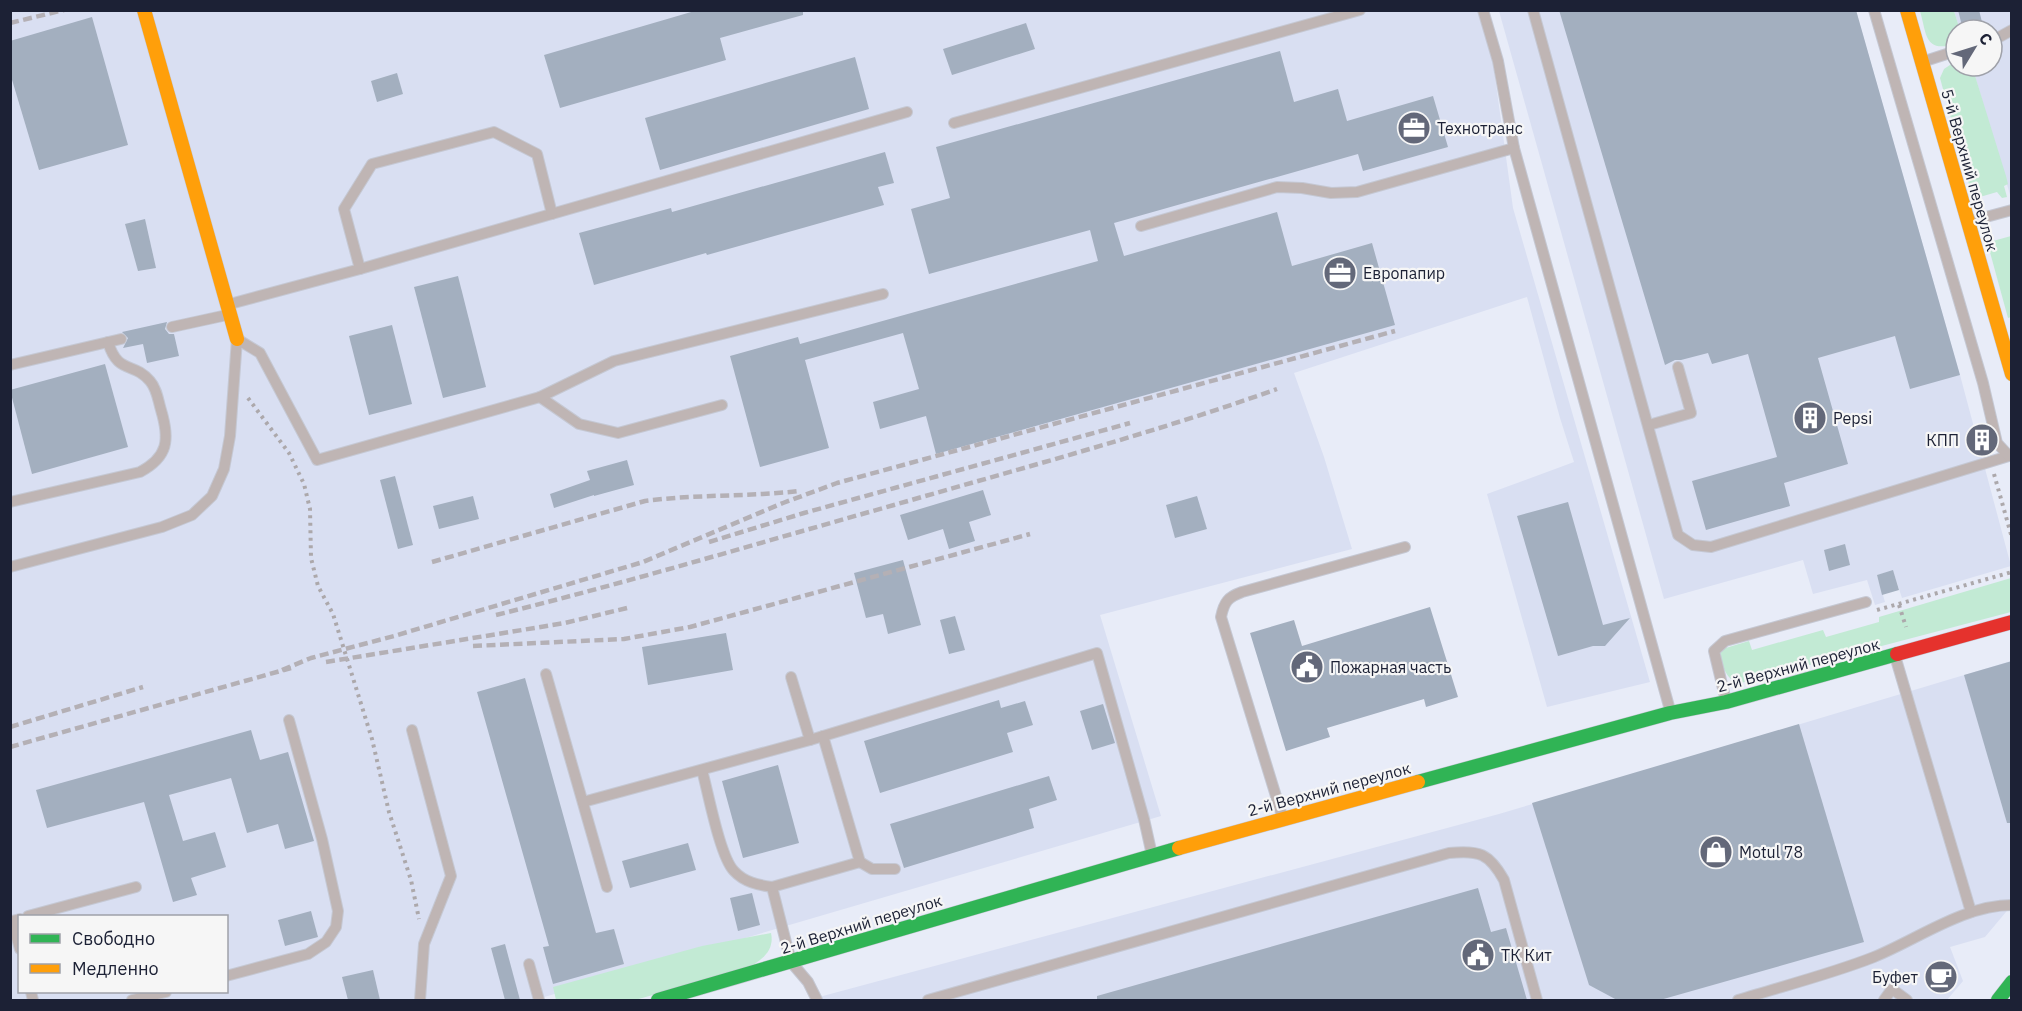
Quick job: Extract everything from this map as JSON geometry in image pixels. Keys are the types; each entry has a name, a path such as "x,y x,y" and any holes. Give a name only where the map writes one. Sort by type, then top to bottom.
{"street":[{"path":"144,10 237,339"},
{"name":"5-й Верхний переулок","path":"1907,10 2012,374"},
{"name":"2-й Верхний переулок","path":"658,1000 694,995 791,962 1152,855 1670,713 1726,702 2012,622"},
{"path":"1998,1000 2012,982"}],"lane":[{"path":"954,123 1360,10"},
{"path":"1483,10 1498,61 1514,148 1670,713"},
{"path":"1533,10 1678,535 1684,540 1702,546 1711,546 2010,456"},
{"path":"1874,10 1983,383 1997,443 2010,456"},
{"path":"1922,62 1944,55"},
{"path":"172,327 360,269 907,112"},
{"path":"360,269 344,209 372,164 494,132 537,154 552,214"},
{"path":"1141,226 1276,187 1302,188 1331,193 1358,192 1514,148"},
{"path":"1968,222 2012,210"},
{"path":"10,567 162,527 192,515 212,496 224,469 230,436 237,339 260,353 317,460 540,397 614,361 883,294"},
{"path":"10,365 121,339"},
{"path":"10,502 140,472 153,465 162,454 166,441 166,426 156,389 148,379 116,362 108,342"},
{"path":"1649,425 1692,413 1678,367"},
{"path":"540,397 579,424 618,433 722,405"},
{"path":"1283,819 1221,616 1224,603 1231,596 1242,592 1405,547"},
{"path":"1726,702 1714,651 1725,641 1866,602"},
{"path":"584,802 810,740 1097,653 1152,855"},
{"path":"1895,656 1971,912"},
{"path":"546,674 607,887"},
{"path":"791,677 810,740"},
{"path":"228,974 308,954 326,942 336,927 338,911 322,839 289,720"},
{"path":"412,730 451,876 424,944 420,1000"},
{"path":"823,736 860,862 872,869 895,869"},
{"path":"702,770 726,861 741,878 772,887 860,862"},
{"path":"928,1000 1438,856 1467,851 1481,854 1496,864 1504,880 1537,1000"},
{"path":"32,915 136,887"},
{"path":"772,887 791,962 808,982 817,1000"},
{"path":"1738,1000 1873,957 1971,912 1994,905 2012,905"},
{"path":"14,920 18,939"},
{"path":"529,964 539,1000"},
{"path":"1884,1000 1892,989 1907,1000"},
{"path":"132,1000 162,993"}],"path":[{"path":"233,381 259,410 289,453 304,483 310,509 313,568 318,586 333,614 372,739 389,812 411,880 424,944"},
{"path":"1990,461 2012,538"},
{"path":"2004,510 2012,508"},
{"path":"1866,602 1878,611 2012,572"}],"shaded area":[{"path":"10,11 1486,11 1513,208 1650,682 1547,707 1487,494 1574,462 1527,297 1294,373 1324,457 1352,549 1100,615 1161,816 534,1000 11,1000"},
{"path":"1499,11 1856,11 1960,375 2011,566 1902,598 1893,571 1877,575 1885,602 1875,605 1867,580 1813,594 1803,560 1664,599"},
{"path":"1954,11 2011,11 2011,198 1976,78 2004,78 2004,18 1956,18"},
{"path":"2011,661 2011,906 1985,937 1950,947 1963,981 1947,1000 808,1000 1499,814"}],"green space":[{"path":"1920,11 1954,11 1956,18 1944,18 1944,46 1932,44 1926,34"},
{"path":"1944,69 1944,78 1976,78 2006,176 2008,184 2004,186 2007,197 2002,198 1997,192 1973,199 1940,78"},
{"path":"2011,236 2011,317 2008,318 1988,245 1993,241"},
{"path":"2011,578 2011,612 1737,684 1726,673 1723,665 1719,650 1749,641 1752,650 1823,630 1826,637 1879,622 1879,617"},
{"path":"771,933 769,951 746,969 635,1000 556,1000 553,987 702,946"}],"building":[{"path":"698,10 803,10 803,15 720,38 726,60 560,108 544,55"},
{"path":"1559,10 1856,10 1960,375 1910,389 1895,336 1818,358 1848,464 1784,483 1790,506 1706,530 1692,481 1777,457 1748,354 1712,364 1708,353 1675,360 1665,365"},
{"path":"1958,10 1979,10 1981,18 1960,18"},
{"path":"92,17 128,145 39,170 10,73 10,41"},
{"path":"1026,23 1035,49 952,75 943,49"},
{"path":"1280,51 1294,102 1338,89 1347,121 1433,96 1448,147 1363,171 1358,154 1114,223 1124,256 1277,212 1292,266 1372,243 1395,325 936,454 926,416 880,429 873,402 919,389 903,333 805,360 829,448 760,467 730,356 798,337 800,344 1098,261 1090,230 929,274 911,209 950,198 936,147"},
{"path":"855,57 869,109 660,170 645,118"},
{"path":"397,73 403,94 377,102 371,81"},
{"path":"885,152 894,183 878,187 884,205 594,285 579,233 671,208 672,212"},
{"path":"145,219 156,268 138,271 125,224"},
{"path":"458,276 486,387 443,398 414,287"},
{"path":"167,322 165,329 169,334 174,334 179,356 147,363 143,344 123,348 128,338 122,332"},
{"path":"392,325 412,404 369,415 349,336"},
{"path":"105,364 128,447 32,474 10,390"},
{"path":"627,460 634,485 554,508 550,494 590,480 587,471"},
{"path":"395,476 413,545 398,549 380,480"},
{"path":"983,490 991,515 969,522 975,541 949,549 943,529 908,540 900,515"},
{"path":"473,496 479,519 439,529 433,506"},
{"path":"1197,496 1207,529 1175,538 1166,505"},
{"path":"1568,502 1603,625 1630,618 1605,646 1593,646 1558,656 1517,516"},
{"path":"1845,544 1850,565 1829,571 1824,550"},
{"path":"903,560 921,625 888,634 883,614 866,618 854,573"},
{"path":"1893,570 1899,590 1882,595 1877,575"},
{"path":"1430,607 1458,697 1426,707 1424,699 1327,728 1330,737 1286,751 1250,633 1294,620 1302,646"},
{"path":"955,616 965,650 949,654 940,620"},
{"path":"726,633 733,670 648,685 642,647"},
{"path":"2012,661 2012,823 2007,823 1964,675"},
{"path":"525,678 596,933 614,929 624,964 553,984 543,947 549,946 477,692"},
{"path":"999,700 1001,708 1025,701 1033,725 1007,733 1013,752 880,793 864,741"},
{"path":"1103,704 1115,743 1092,750 1080,711"},
{"path":"1799,724 1864,942 1660,1000 1617,1000 1589,985 1532,803"},
{"path":"251,730 260,760 288,752 314,841 285,849 278,824 247,833 231,778 169,795 183,841 215,832 226,867 191,878 197,895 173,902 144,802 47,828 36,790"},
{"path":"778,765 799,843 743,858 722,781"},
{"path":"1049,776 1057,800 1029,809 1034,828 904,868 890,824"},
{"path":"688,843 696,870 630,888 622,861"},
{"path":"1478,888 1491,932 1506,928 1527,1000 1097,1000 1097,996"},
{"path":"752,893 760,925 738,931 730,898"},
{"path":"311,911 318,937 285,946 278,920"},
{"path":"505,944 520,1000 505,1000 491,948"},
{"path":"373,970 380,1000 348,1000 342,977"}],"railway":[{"path":"10,23 64,10"},
{"path":"282,670 311,658 394,636 643,562 783,503 837,483 1395,331"},
{"path":"496,615 1038,464 1182,421 1277,389"},
{"path":"709,542 804,513 1130,423"},
{"path":"432,562 645,501 799,491"},
{"path":"473,646 624,639 690,627 1030,534"},
{"path":"326,662 565,623 631,607"},
{"path":"10,747 291,668"},
{"path":"10,727 143,687"}],"traffic: fast":[{"path":"1418,782 1670,713 1726,702 1897,654"},
{"path":"658,1000 1179,848"},
{"path":"1998,1000 2012,982"}],"traffic: slow":[{"path":"144,10 237,339"},
{"path":"1907,10 2012,374"},
{"path":"1179,848 1418,782"}],"traffic: jam":[{"path":"1897,654 2012,622"}],"place":[{"name":"Технотранс","path":"1414,128"},
{"name":"Европапир","path":"1340,273"},
{"name":"Pepsi","path":"1810,418"},
{"name":"КПП","path":"1982,440"},
{"name":"Пожарная часть","path":"1307,667"},
{"name":"Motul 78","path":"1716,852"},
{"name":"ТК Кит","path":"1478,955"},
{"name":"Буфет","path":"1941,977"}]}
